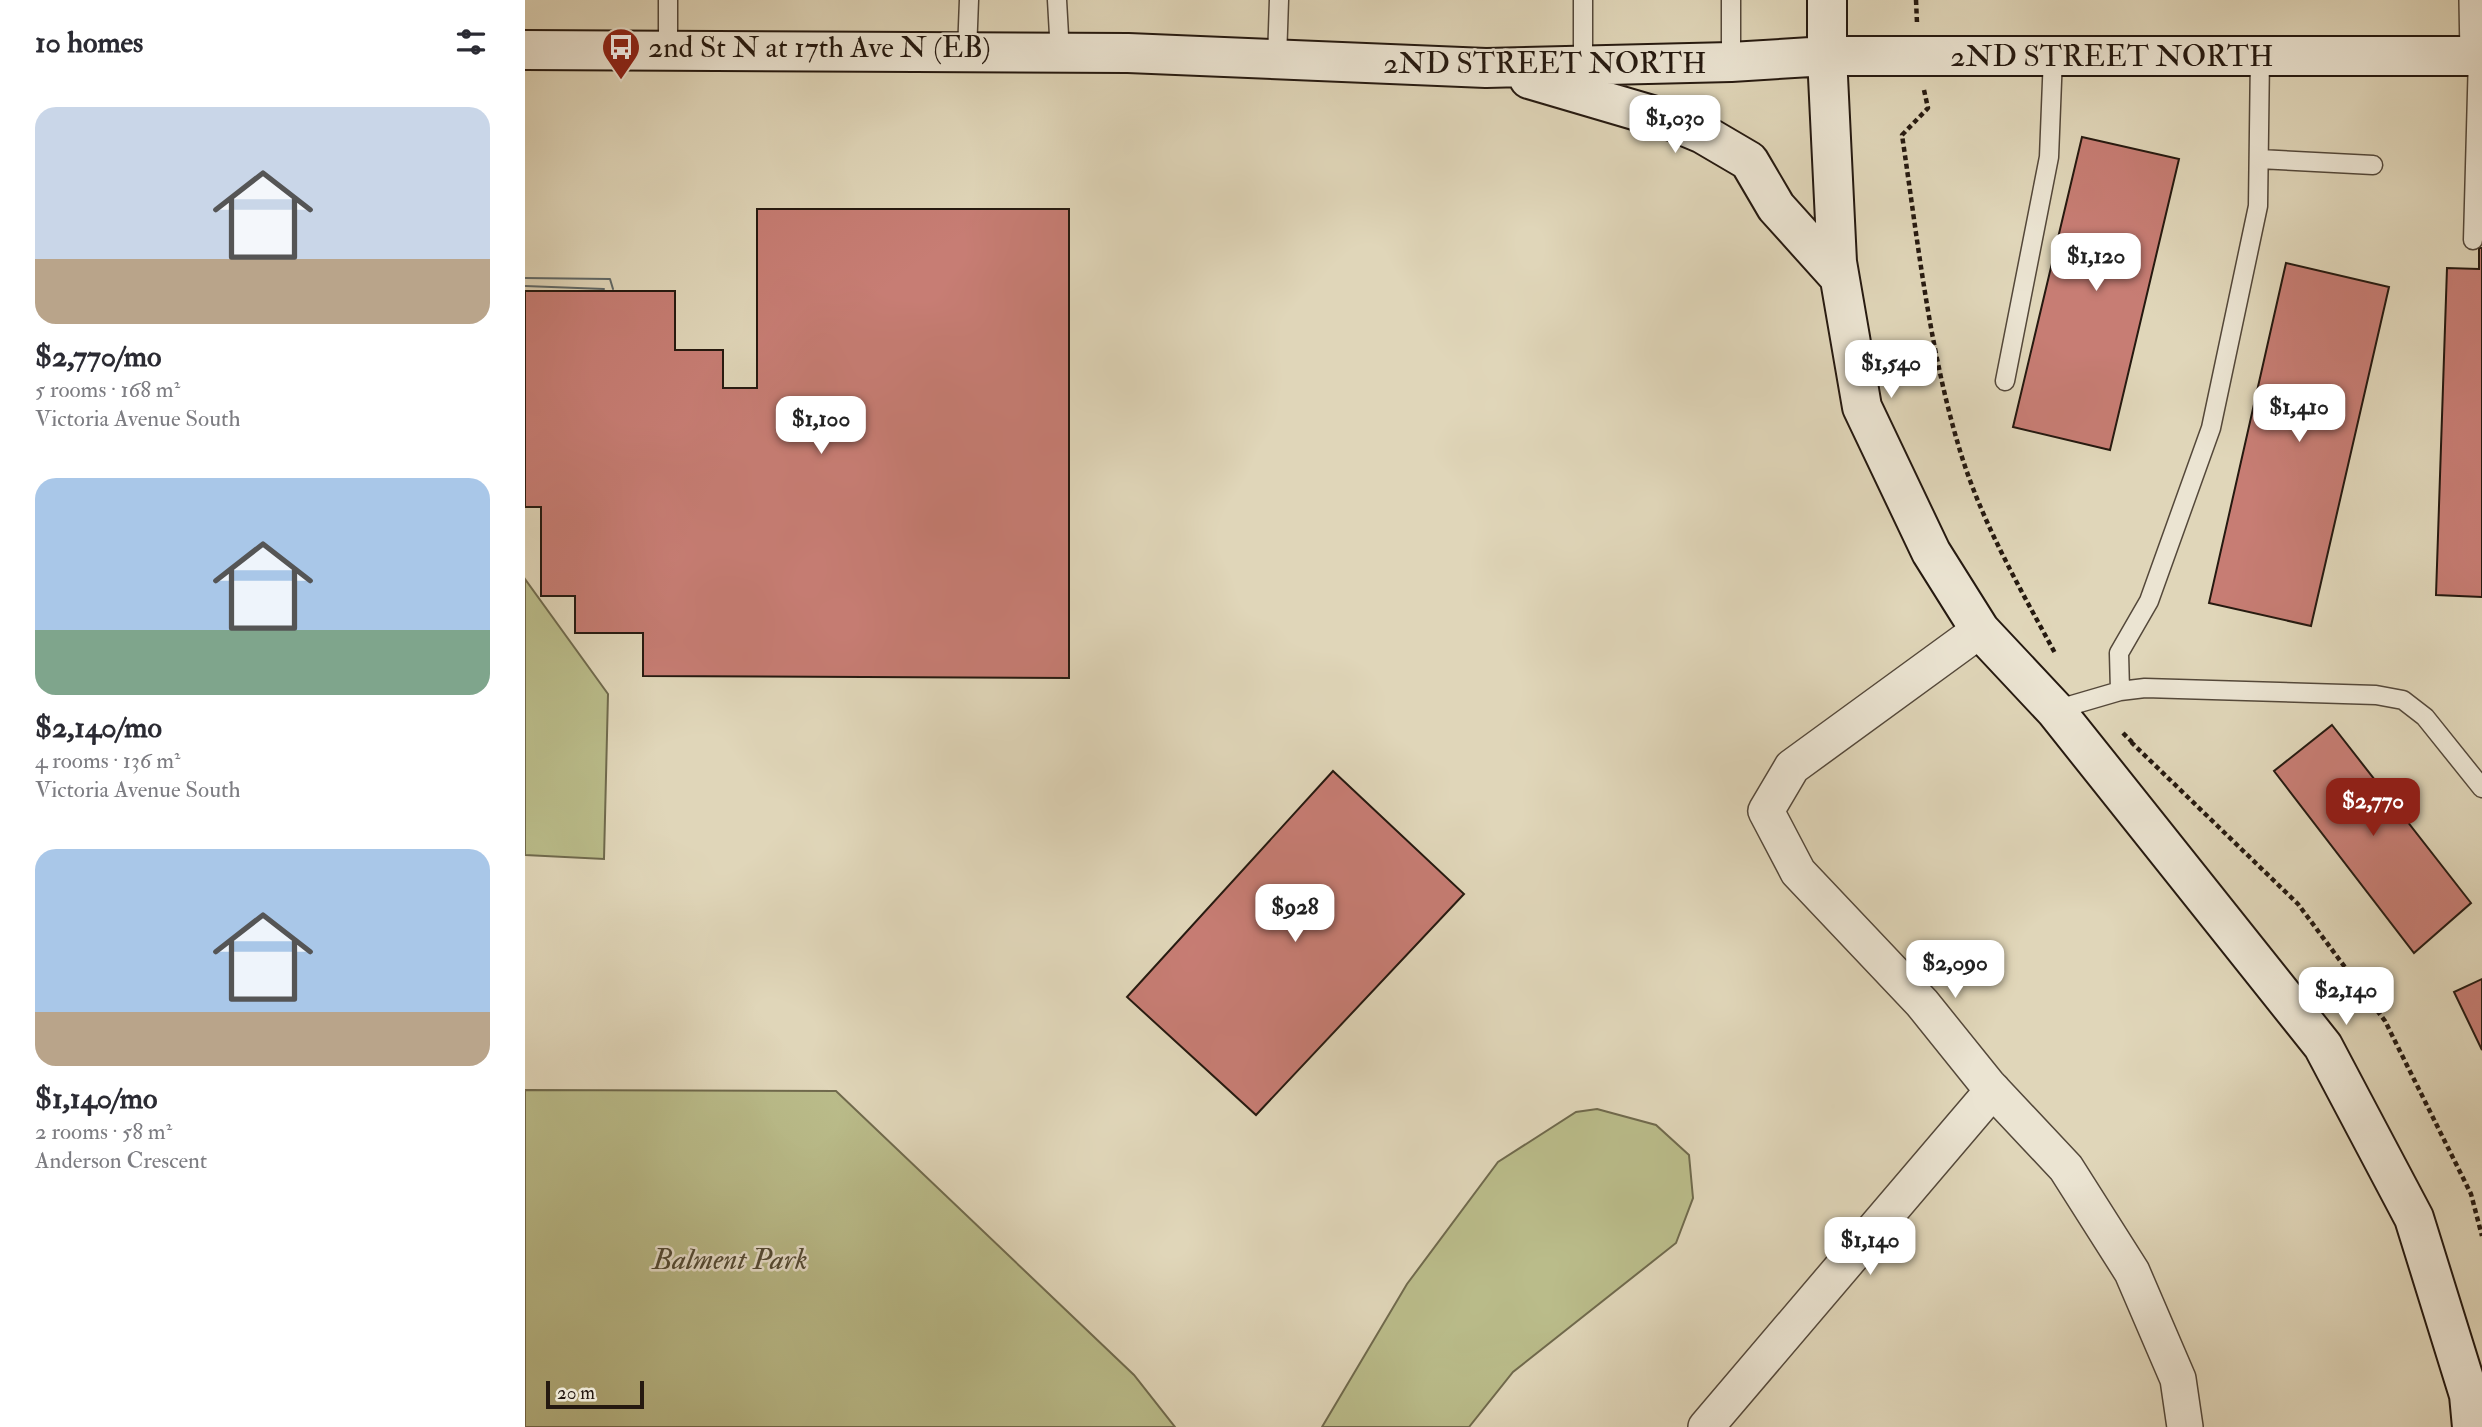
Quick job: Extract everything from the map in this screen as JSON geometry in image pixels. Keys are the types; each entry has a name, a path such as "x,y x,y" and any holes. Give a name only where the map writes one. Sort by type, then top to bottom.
{"main road":[{"path":"1827,0 1827,56 1839,277 1862,407 1931,552 1980,630 2071,705 2323,1046 2414,1218 2469,1395 2472,1427"},
{"name":"2ND STREET NORTH","path":"525,50 1060,53 1486,68 1731,62 1827,56 2480,56"},
{"path":"1486,68 1672,121 1749,161 1776,207 1839,277"}],"street":[{"path":"2477,0 2480,56"},
{"path":"1980,630 1792,768 1766,811 1798,872 1921,1003 1993,1090 2066,1168 2132,1272 2178,1379 2185,1427"},
{"path":"1706,1427 1993,1090"}],"lane":[{"path":"668,51 669,0"},
{"path":"967,52 969,0"},
{"path":"1057,0 1060,53"},
{"path":"1277,59 1279,0"},
{"path":"1583,0 1583,66"},
{"path":"1731,0 1731,62"},
{"path":"2005,381 2049,157 2053,56"},
{"path":"2119,691 2119,653 2149,601 2211,428 2258,206 2260,56"},
{"path":"2473,240 2480,56"},
{"path":"2259,159 2373,165"},
{"path":"2071,705 2119,691 2145,688 2376,695 2403,700 2425,717 2482,788"}],"path":[{"path":"1918,57 1928,108 1902,135 1933,348 1961,455 1998,547 2070,682 2071,705 2132,742 2298,904 2385,1021 2471,1194 2482,1236"}],"green space":[{"path":"525,579 608,694 604,859 525,855"},
{"name":"Balment Park","path":"525,1090 836,1091 1134,1375 1175,1427 525,1427"},
{"path":"1597,1109 1656,1125 1689,1155 1693,1198 1676,1243 1513,1372 1469,1427 1322,1427 1407,1284 1498,1162 1576,1112"}],"building":[{"path":"2082,137 2179,159 2110,450 2013,427"},
{"path":"757,209 1069,209 1069,678 643,676 643,633 575,633 575,596 541,596 541,507 525,507 525,291 675,291 675,350 723,350 723,388 757,388"},
{"path":"2479,248 2482,248 2482,597 2436,595 2447,268 2479,269"},
{"path":"2286,263 2389,287 2311,626 2209,603"},
{"path":"2332,725 2471,903 2414,953 2274,771"},
{"path":"1333,771 1464,894 1256,1115 1127,997"},
{"path":"2482,979 2482,1050 2454,992"}],"place":[{"name":"2nd St N at 17th Ave N (EB)","path":"621,81"}]}
